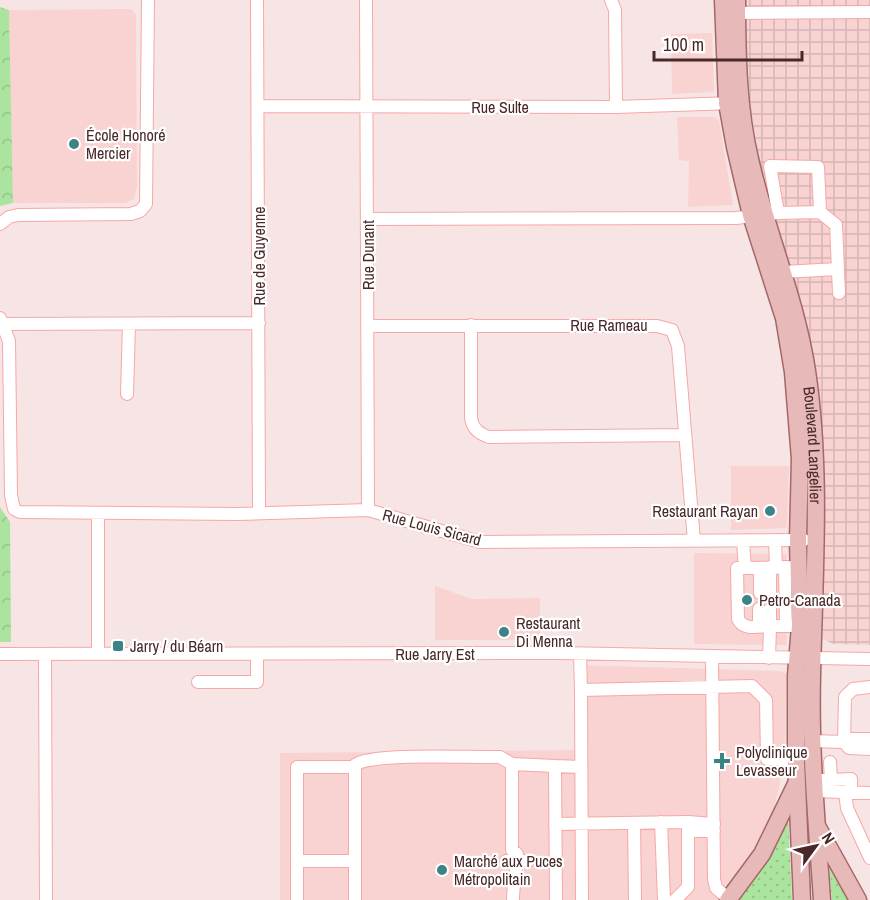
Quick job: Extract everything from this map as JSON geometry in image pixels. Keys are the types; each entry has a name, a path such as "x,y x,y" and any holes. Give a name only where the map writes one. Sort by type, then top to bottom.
{"main road":[{"name":"Boulevard Langelier","path":"730,6 734,103 764,214 796,314 807,371 814,445 806,540 805,659 796,761 802,900"},
{"name":"Boulevard Langelier","path":"764,214 793,372 806,540"},
{"name":"Boulevard Langelier","path":"806,540 778,567 793,626 805,659 822,900"},
{"path":"728,899 762,854 796,783"},
{"path":"817,826 858,900"}],"street":[{"path":"0,224 9,217 18,215 131,214 140,211 146,204 148,194 148,0"},
{"name":"Rue de Guyenne","path":"257,0 259,513"},
{"name":"Rue Dunant","path":"366,0 368,510"},
{"path":"611,0 615,10 616,106"},
{"path":"730,6 870,12"},
{"name":"Rue Sulte","path":"258,106 616,106 734,103"},
{"path":"764,214 770,166 818,167 820,212"},
{"path":"368,219 736,218 764,214 820,212 836,225 839,293"},
{"path":"783,272 838,269"},
{"path":"1,321 129,324 259,323"},
{"name":"Rue Louis Sicard","path":"1,321 9,341 11,495 14,509 27,514 368,510 480,543 806,540"},
{"path":"127,394 129,324"},
{"path":"471,325 471,418 476,430 482,434 489,437 685,435"},
{"name":"Rue Rameau","path":"368,326 665,326 672,330 678,346 694,541"},
{"path":"98,514 98,654"},
{"path":"743,541 746,568"},
{"path":"765,593 778,567 774,541"},
{"path":"778,567 737,568 738,619 745,627 793,626"},
{"path":"765,609 769,658"},
{"name":"Rue Jarry Est","path":"0,654 580,654 870,659"},
{"path":"45,654 46,900"},
{"path":"198,682 257,682 257,654"},
{"path":"580,654 582,900"},
{"path":"712,657 715,883 728,899"},
{"path":"581,690 712,689 752,686 766,700 767,759 796,761"},
{"path":"870,687 853,689 845,697 844,740 849,748 870,749"},
{"path":"811,741 870,739"},
{"path":"297,900 297,767 355,767 365,760 382,758 500,758 512,764 581,767"},
{"path":"830,762 831,780"},
{"path":"512,764 512,850 518,854 518,870 513,877 513,900"},
{"path":"555,766 556,900"},
{"path":"355,767 355,900"},
{"path":"814,785 831,780 851,779 847,808 870,858"},
{"path":"814,785 848,792 870,793"},
{"path":"555,824 661,822 688,827 714,828"},
{"path":"661,822 664,900"},
{"path":"634,823 635,900"},
{"path":"675,900 688,887 688,827"},
{"path":"297,861 355,861"}],"shaded area":[{"path":"744,0 870,0 870,645 833,644 823,639 813,358 766,196 751,112"},
{"name":"École Honoré Mercier","path":"131,9 136,15 137,187 134,199 125,203 13,203 9,10"},
{"path":"712,33 714,92 672,94 671,34"},
{"path":"677,117 714,117 719,120 733,205 688,207 689,161 679,160"},
{"path":"731,466 789,466 787,528 731,530"},
{"path":"694,553 787,554 787,645 694,644"},
{"path":"435,586 472,599 540,598 540,640 435,640"},
{"path":"575,665 781,671 786,674 785,759 774,809 747,863 717,900 280,900 280,753 577,750"}],"green space":[{"path":"0,7 9,10 13,203 0,206"},
{"path":"0,507 10,522 11,642 0,642"},
{"path":"788,814 792,900 735,900"},
{"path":"829,861 852,900 832,900"}],"place":[{"name":"École Honoré Mercier","path":"74,144"},
{"name":"Restaurant Rayan","path":"770,511"},
{"name":"Petro-Canada","path":"747,600"},
{"name":"Restaurant Di Menna","path":"504,632"},
{"name":"Jarry / du Béarn","path":"118,646"},
{"name":"Polyclinique Levasseur","path":"722,761"},
{"name":"Marché aux Puces Métropolitain","path":"442,870"}]}
